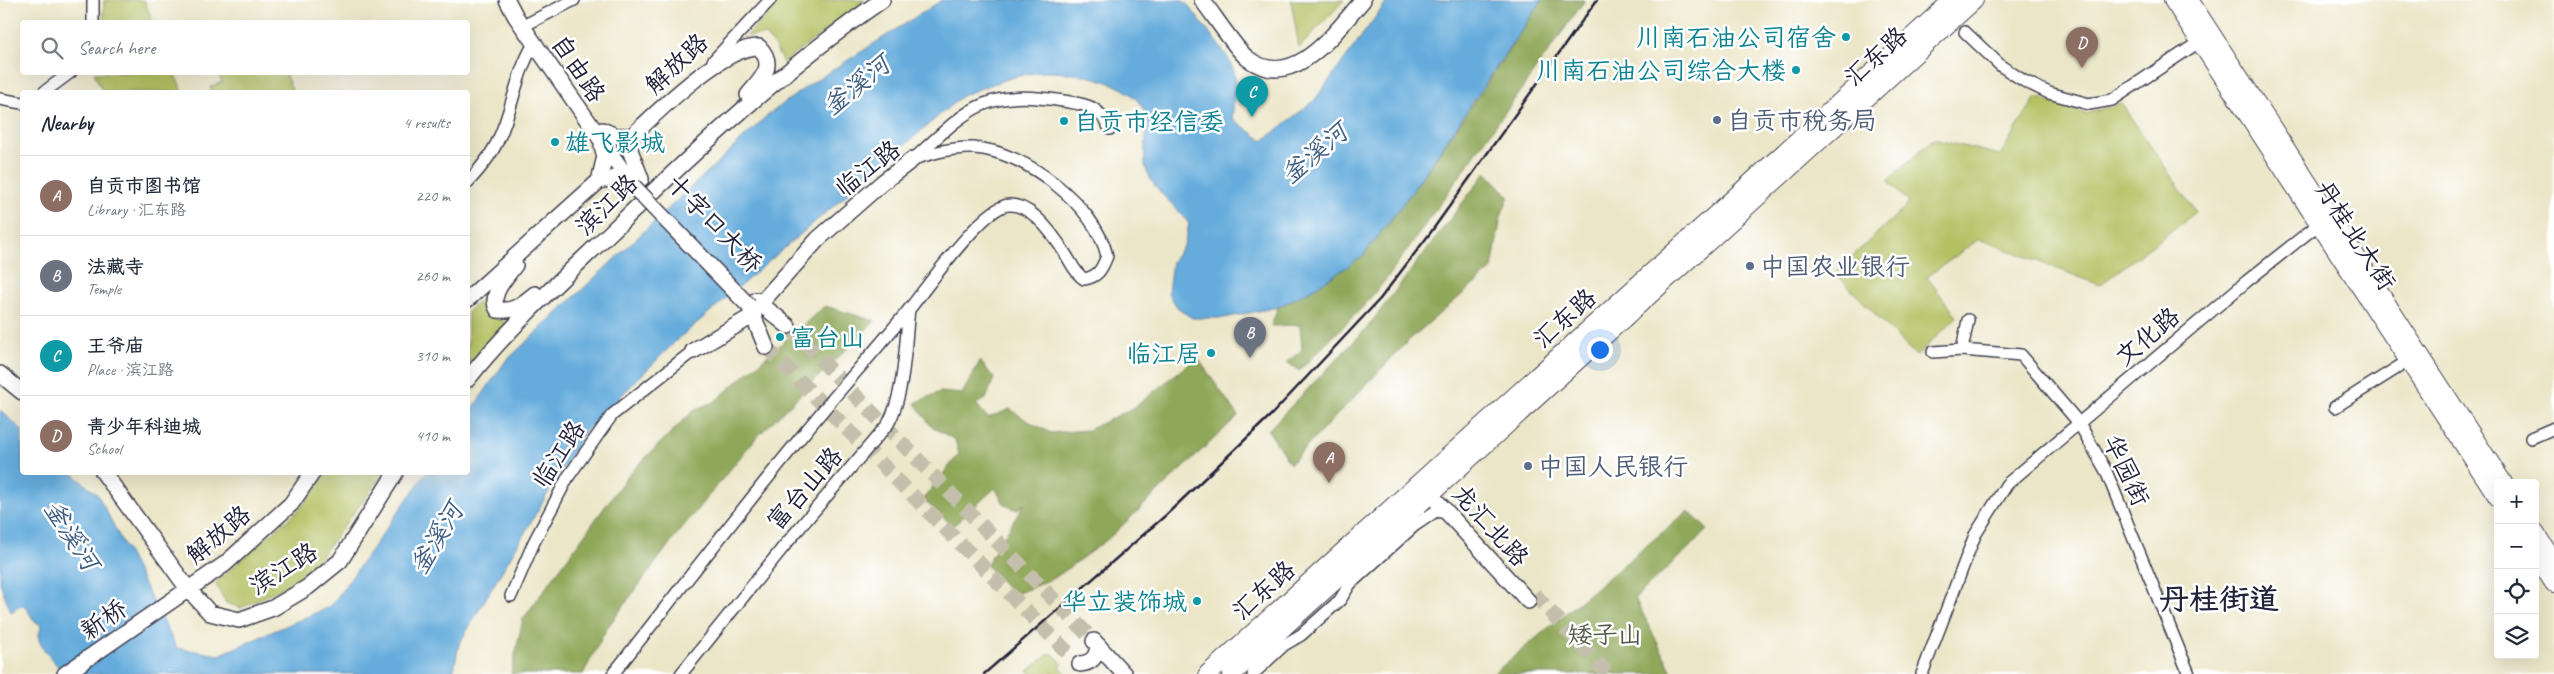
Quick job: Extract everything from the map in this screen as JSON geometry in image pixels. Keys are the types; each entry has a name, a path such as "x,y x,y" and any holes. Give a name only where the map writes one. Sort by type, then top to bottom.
{"main road":[{"name":"自由路","path":"507,0 534,44 637,183"},
{"name":"自由路","path":"516,0 601,136"},
{"name":"滨江路","path":"470,376 492,348 729,122 792,66 882,0"},
{"path":"1202,0 1247,57 1270,70 1297,66 1326,42 1363,0"},
{"path":"1211,0 1251,52 1270,63 1294,59 1322,36 1354,0"},
{"name":"汇东路","path":"1232,674 1428,484 1953,0"},
{"name":"汇东路","path":"1208,674 1428,484 1974,0"},
{"name":"丹桂北大街","path":"2173,0 2494,491"},
{"name":"丹桂北大街","path":"2189,0 2500,479"},
{"path":"684,88 733,54 750,47 759,47 766,54 767,72 729,122"},
{"name":"解放路","path":"632,136 684,88"},
{"path":"470,297 599,181 615,178 637,183 630,150 632,136 601,136 605,156 599,181"},
{"name":"临江路","path":"693,351 755,306 818,239 883,182 914,159"},
{"name":"十字口大桥","path":"637,183 755,306 788,326"},
{"path":"530,244 494,297 494,305 498,310 508,311 518,308 549,283 572,270"},
{"path":"755,306 766,347"},
{"path":"0,374 20,390"},
{"name":"滨江路","path":"105,475 188,589 210,613 239,620 273,608 308,587 340,561 394,475"},
{"name":"解放路","path":"168,604 225,564 290,504 310,475"},
{"name":"龙汇北路","path":"1428,484 1531,597 1448,513 1428,484"},
{"path":"2539,538 2554,562"},
{"path":"2539,560 2554,583"},
{"name":"新桥","path":"65,674 168,604"},
{"path":"1095,674 1077,661 1090,662 1095,657 1096,643 1124,674"}],"street":[{"path":"93,0 93,20"},
{"path":"529,23 574,0"},
{"name":"解放路","path":"684,88 732,43 770,0"},
{"path":"1965,32 2001,66 2024,81 2049,93 2089,104 2112,100 2199,42"},
{"path":"470,180 482,166 499,138 525,59 534,44"},
{"path":"47,90 68,75"},
{"path":"914,159 964,114 999,98 1037,97 1088,105 1103,116 1110,129"},
{"path":"0,98 20,102"},
{"name":"临江路","path":"909,308 958,246 994,210 1008,204 1025,208 1045,227 1062,248 1077,274 1084,279 1094,277 1102,269 1107,256 1098,232 1070,197 1048,178 1015,160 996,152 974,148 934,152 914,159"},
{"name":"文化路","path":"1922,674 1975,535 2007,484 2247,281 2319,224"},
{"path":"613,674 805,432 909,308"},
{"name":"富台山路","path":"681,674 785,545 888,424 895,413 909,308"},
{"path":"1962,350 1968,320"},
{"name":"华园街","path":"1933,352 1962,350 2021,355 2079,423 2106,471 2188,674"},
{"name":"临江路","path":"511,596 534,542 568,477 612,415 693,351"},
{"path":"2335,407 2408,361"},
{"path":"2531,438 2554,428"},
{"path":"1253,674 1340,600 1350,584 1414,526 1436,511 1448,513"}],"green space":[{"path":"104,0 144,0 152,20 103,20"},
{"path":"778,0 865,0 783,63 774,45 765,35 747,36"},
{"path":"1291,0 1344,0 1299,48"},
{"path":"1542,0 1585,0 1387,278 1361,309 1299,371 1287,362 1302,350 1300,325 1271,326 1278,307 1313,289 1362,257 1411,193 1476,100"},
{"path":"95,75 175,75 182,90 102,90"},
{"path":"219,75 286,75 292,90 211,90 210,87 222,82"},
{"path":"2036,97 2086,114 2121,103 2196,212 2100,285 1979,239 1927,277 1957,317 1916,356 1835,273 1909,203 1888,180 1933,139 2000,155"},
{"path":"1486,172 1509,196 1501,216 1492,269 1409,340 1290,464 1268,430 1367,328"},
{"path":"482,299 489,316 507,323 470,362 470,309"},
{"path":"825,306 875,321 756,438 677,534 607,628 583,674 511,674 523,619 628,475 695,409 714,402"},
{"path":"1197,357 1238,416 1108,539 1056,577 1014,595 986,565 1025,503 1017,510 1005,505 995,488 953,526 923,499 959,454 955,440 931,426 915,403 940,392 962,394 980,361 994,378 986,399 976,404 988,418 1010,409 1051,433 1088,430 1135,407"},
{"path":"325,475 382,475 306,576 241,608 226,603 215,583 300,509"},
{"name":"矮子山","path":"1688,511 1708,530 1635,598 1673,674 1493,674"},
{"path":"1051,652 1063,664 1060,667 1067,674 1031,674 1028,671"}],"water":[{"name":"釜溪河","path":"942,0 1181,0 1188,5 1227,56 1234,71 1236,84 1232,118 1263,141 1314,101 1388,0 1542,0 1411,193 1362,257 1313,289 1278,307 1224,318 1192,318 1177,307 1168,293 1172,262 1184,245 1189,224 1156,187 1147,172 1144,159 1147,129 1146,115 1140,103 1130,94 1118,86 1089,77 1060,72 1047,72 1015,77 963,95 676,341 583,434 459,644 453,674 64,674 41,644 39,640 40,624 34,621 26,607 21,606 11,612 0,583 0,410 20,428 20,475 74,475 98,495 177,648 219,655 331,606 425,475 470,475 470,412 505,362 768,115 806,87"}],"tunnel":[{"path":"788,326 1094,641"},
{"path":"766,347 1073,658"},
{"path":"1534,594 1608,674"}],"railway":[{"path":"984,674 1166,515 1271,415 1380,299 1431,232 1597,0"}],"place":[{"name":"川南石油公司宿舍","path":"1846,37"},
{"name":"青少年科迪城","path":"2082,68"},
{"name":"川南石油公司综合大楼","path":"1796,70"},
{"name":"王爷庙","path":"1252,117"},
{"name":"自贡市税务局","path":"1717,120"},
{"name":"自贡市经信委","path":"1064,121"},
{"name":"雄飞影城","path":"555,142"},
{"name":"中国农业银行","path":"1750,266"},
{"name":"富台山","path":"780,337"},
{"name":"临江居","path":"1211,353"},
{"name":"法藏寺","path":"1250,358"},
{"name":"中国人民银行","path":"1528,466"},
{"name":"自贡市图书馆","path":"1329,483"},
{"name":"华立装饰城","path":"1197,601"}],"district":[{"name":"丹桂街道","path":"2219,599"}]}
